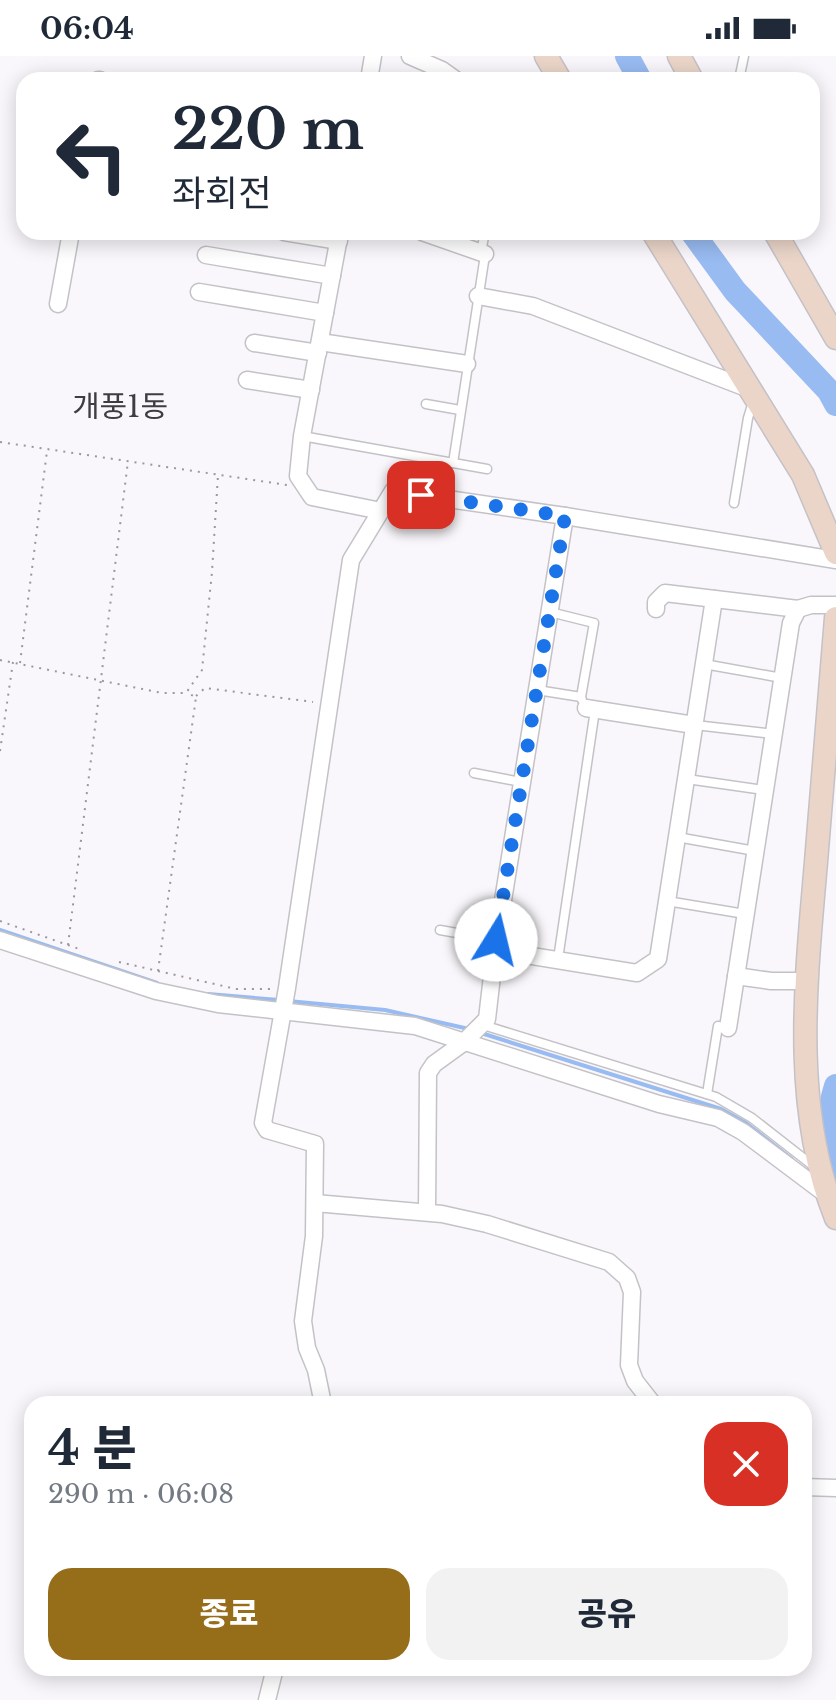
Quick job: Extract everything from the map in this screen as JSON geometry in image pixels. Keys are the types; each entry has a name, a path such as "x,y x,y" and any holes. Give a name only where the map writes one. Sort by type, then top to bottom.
{"street":[{"path":"410,56 445,72"},
{"path":"58,304 70,240"},
{"path":"339,240 302,436 298,476 312,497 381,511"},
{"path":"445,240 483,253"},
{"path":"658,240 803,475 836,553"},
{"path":"780,240 836,338"},
{"path":"206,255 332,276"},
{"path":"199,292 325,313"},
{"path":"478,296 533,306 752,393"},
{"path":"254,343 467,364"},
{"path":"247,380 311,390"},
{"path":"321,1396 307,1348 303,1321 311,1272 315,1144 267,1130 263,1123 351,560 393,491 836,560"},
{"path":"427,1212 428,1073 434,1064 487,1019 496,945 565,516"},
{"path":"656,609 656,602 665,593 798,609 811,605 836,605"},
{"path":"496,945 637,973 658,959 714,599"},
{"path":"728,1028 791,623 798,609"},
{"path":"836,618 806,981 807,1093 825,1187 836,1218"},
{"path":"587,705 694,725"},
{"path":"0,940 156,991 218,1004 284,1001 415,1026 659,1104 718,1118 825,1187"},
{"path":"736,976 771,981 806,981"},
{"path":"315,1203 427,1212 487,1224 609,1262 627,1278 632,1292 629,1365 635,1381 647,1396"},
{"path":"812,1487 836,1488"},
{"path":"267,1700 273,1676"}],"lane":[{"path":"453,463 484,240"},
{"path":"734,503 752,393"},
{"path":"426,404 460,410"},
{"path":"302,436 487,469"},
{"path":"550,612 594,623 558,959"},
{"path":"704,664 782,678"},
{"path":"537,690 587,705"},
{"path":"694,725 774,734"},
{"path":"474,773 522,783"},
{"path":"686,779 765,790"},
{"path":"677,837 755,851"},
{"path":"667,901 746,914"},
{"path":"440,930 496,945"},
{"path":"483,1025 707,1094 752,1118 825,1187"},
{"path":"707,1094 718,1026 728,1028"}],"path":[{"path":"0,442 304,487"},
{"path":"20,664 47,449"},
{"path":"68,945 128,461"},
{"path":"186,693 202,670 218,475"},
{"path":"0,660 196,697"},
{"path":"0,751 13,662"},
{"path":"158,972 196,697 205,688 329,704"},
{"path":"0,921 83,950"},
{"path":"111,960 284,1001"}],"waterway":[{"path":"627,56 636,72"},
{"path":"698,240 735,291 829,391 836,404"},
{"path":"0,930 157,983"},
{"path":"208,994 279,1000"},
{"path":"288,1001 385,1010 469,1029"},
{"path":"481,1033 721,1109 746,1123 792,1159"},
{"path":"836,1086 830,1126 836,1167"}],"district":[{"name":"개풍1동","path":"120,407"}],"route":[{"path":"421,495 565,516 496,940"}]}
